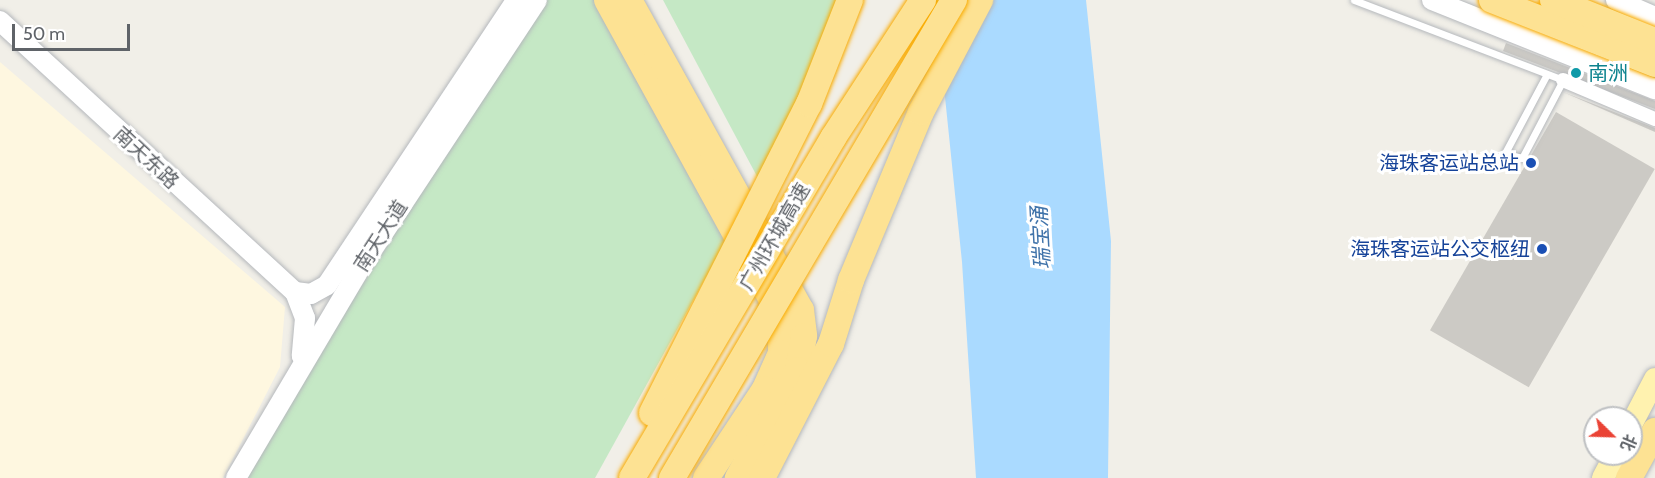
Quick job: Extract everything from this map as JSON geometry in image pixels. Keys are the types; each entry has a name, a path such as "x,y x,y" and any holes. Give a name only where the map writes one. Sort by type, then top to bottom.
{"highway":[{"path":"607,0 781,317 781,353 765,389 706,478"},
{"path":"629,0 801,310 804,336 798,370 738,478"},
{"path":"616,478 679,366 809,104 850,0"},
{"name":"广州环城高速","path":"632,478 833,138 923,0"},
{"name":"广州环城高速","path":"672,478 954,0"},
{"path":"762,478 831,344 852,280 921,112 980,0"},
{"path":"1492,0 1655,64"},
{"path":"1553,0 1655,41"},
{"path":"1629,478 1655,431"}],"main road":[{"path":"1641,406 1655,379"}],"street":[{"name":"南天大道","path":"295,292 311,294 327,285 516,0"},
{"name":"南天大道","path":"236,478 299,367 537,0"},
{"path":"1432,0 1655,89"},
{"path":"1616,0 1655,16"},
{"name":"南天东路","path":"0,21 295,292"},
{"path":"1563,80 1655,119"},
{"path":"295,292 305,318 299,367"}],"lane":[{"path":"1354,0 1563,80 1522,158 1505,153 1546,74"}],"shaded area":[{"path":"0,62 285,307 280,367 223,478 0,478"}],"green space":[{"path":"544,0 597,0 726,241 595,478 248,478 276,420"},
{"path":"663,0 836,0 811,71 760,182"}],"water":[{"name":"瑞宝涌","path":"935,0 1086,0 1111,241 1108,478 976,478 962,262"}],"building":[{"path":"1506,43 1655,101 1655,109 1503,51"},
{"path":"1563,92 1655,128 1655,132"},
{"name":"海珠客运站公交枢纽","path":"1556,112 1655,169 1529,387 1430,330"}],"place":[{"name":"南洲","path":"1576,73"},
{"name":"海珠客运站总站","path":"1531,163"},
{"name":"海珠客运站公交枢纽","path":"1542,249"}]}
